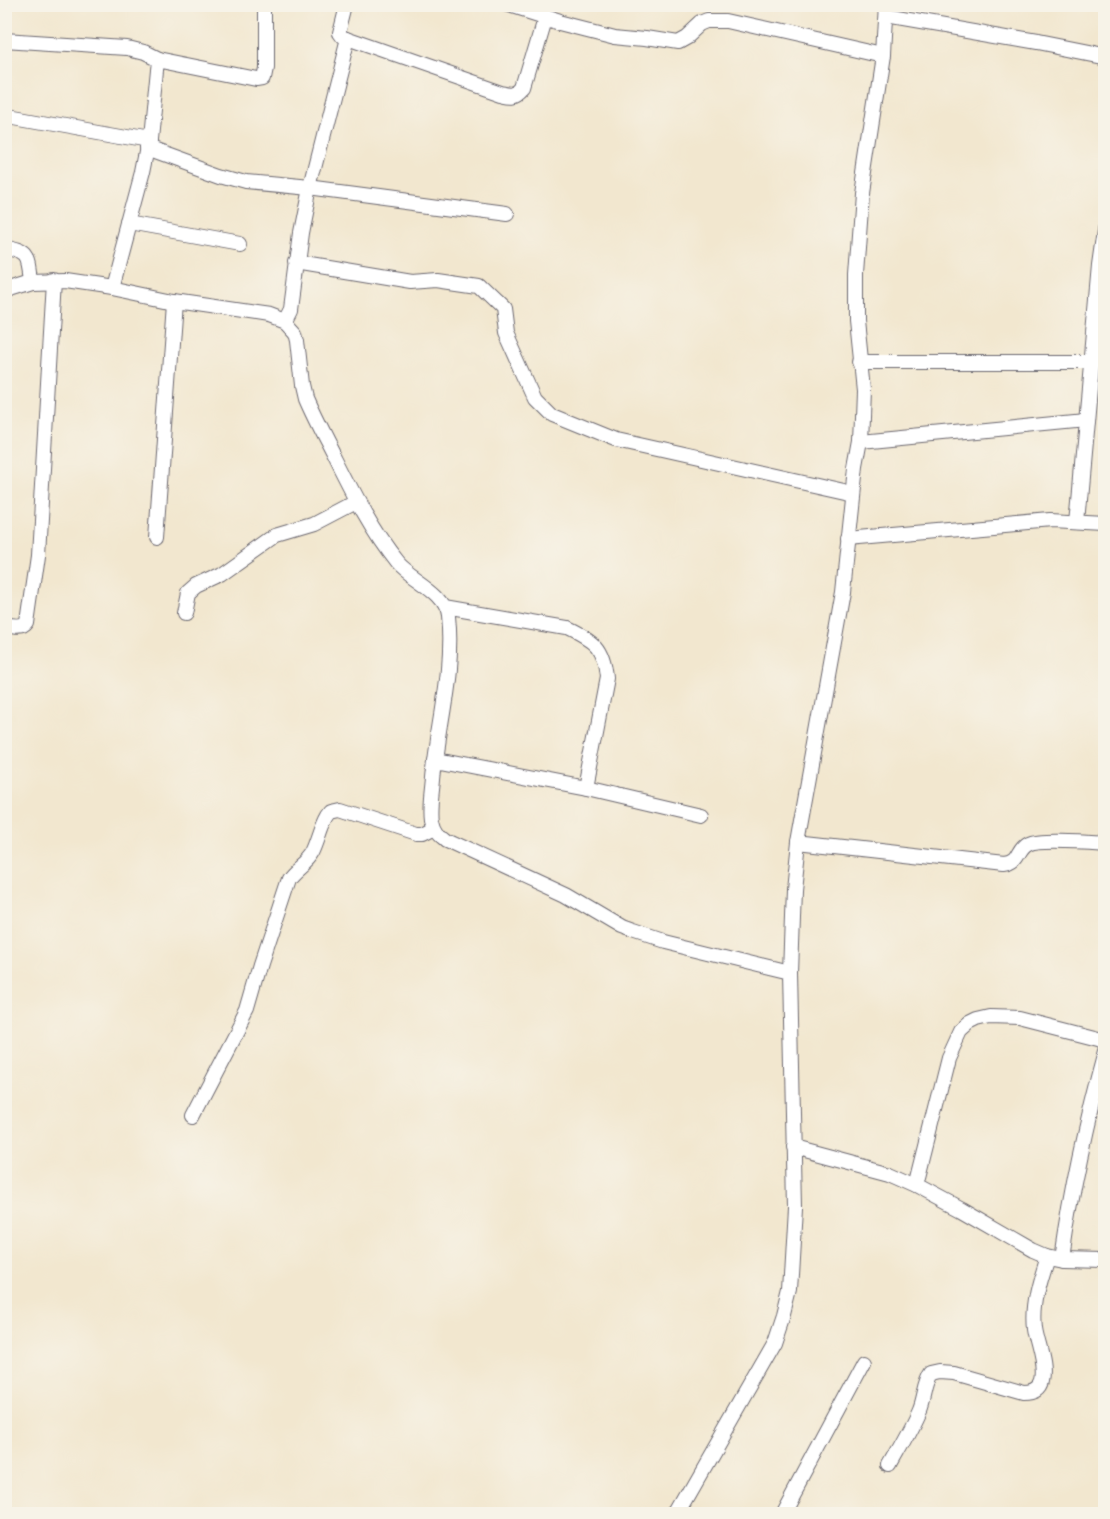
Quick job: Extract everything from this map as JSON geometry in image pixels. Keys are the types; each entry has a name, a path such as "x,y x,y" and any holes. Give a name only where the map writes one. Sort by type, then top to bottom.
{"street":[{"path":"4,40 128,48 157,59 256,79 262,78 264,68 264,4"},
{"path":"347,4 340,32 343,36 516,95 524,88 545,16"},
{"path":"506,4 615,35 678,43 687,39 702,24 709,21 728,21 883,56"},
{"path":"679,1514 775,1343 790,1292 795,1206 790,973 793,889 798,842 843,592 857,456 861,442 863,389 856,321 856,275 862,193 883,56 886,11 1106,57"},
{"path":"285,321 291,309 296,263 310,188 348,38"},
{"path":"112,288 143,172 157,59"},
{"path":"4,115 148,145 221,175 246,182 310,188 507,214"},
{"path":"129,224 240,244"},
{"path":"1077,522 1091,362 1101,299 1106,224"},
{"path":"4,249 18,252 28,258 33,282"},
{"path":"296,263 410,282 438,280 479,286 503,309 506,333 535,397 552,414 616,440 853,493"},
{"path":"4,627 22,630 28,625 38,555 54,280"},
{"path":"4,291 33,282 65,281 174,301 246,310 269,315 285,321 292,327 297,340 305,399 356,502 397,564 407,575 438,597 448,614 449,669 435,759 430,810 434,828 438,834 566,895 633,932 663,942 790,973"},
{"path":"157,537 174,301"},
{"path":"859,362 1091,362"},
{"path":"861,442 1086,420"},
{"path":"184,613 191,589 222,574 277,535 314,524 356,502"},
{"path":"848,539 1050,521 1106,524"},
{"path":"445,608 567,628 585,637 598,648 605,662 607,679 586,788"},
{"path":"435,759 586,788 701,815"},
{"path":"193,1115 247,1011 290,878 309,859 328,815 340,808 416,834 422,834 434,828"},
{"path":"798,842 1004,865 1016,861 1022,849 1030,843 1045,841 1106,843"},
{"path":"917,1185 949,1059 961,1032 970,1024 990,1017 1020,1018 1106,1040"},
{"path":"1062,1259 1077,1168 1099,1096 1106,1051"},
{"path":"793,1147 890,1173 917,1185 1047,1256 1062,1259 1106,1260"},
{"path":"890,1466 914,1422 931,1374 940,1372 954,1374 1024,1393 1032,1393 1039,1389 1043,1375 1033,1315 1038,1283 1047,1256"},
{"path":"782,1515 864,1360"}]}
